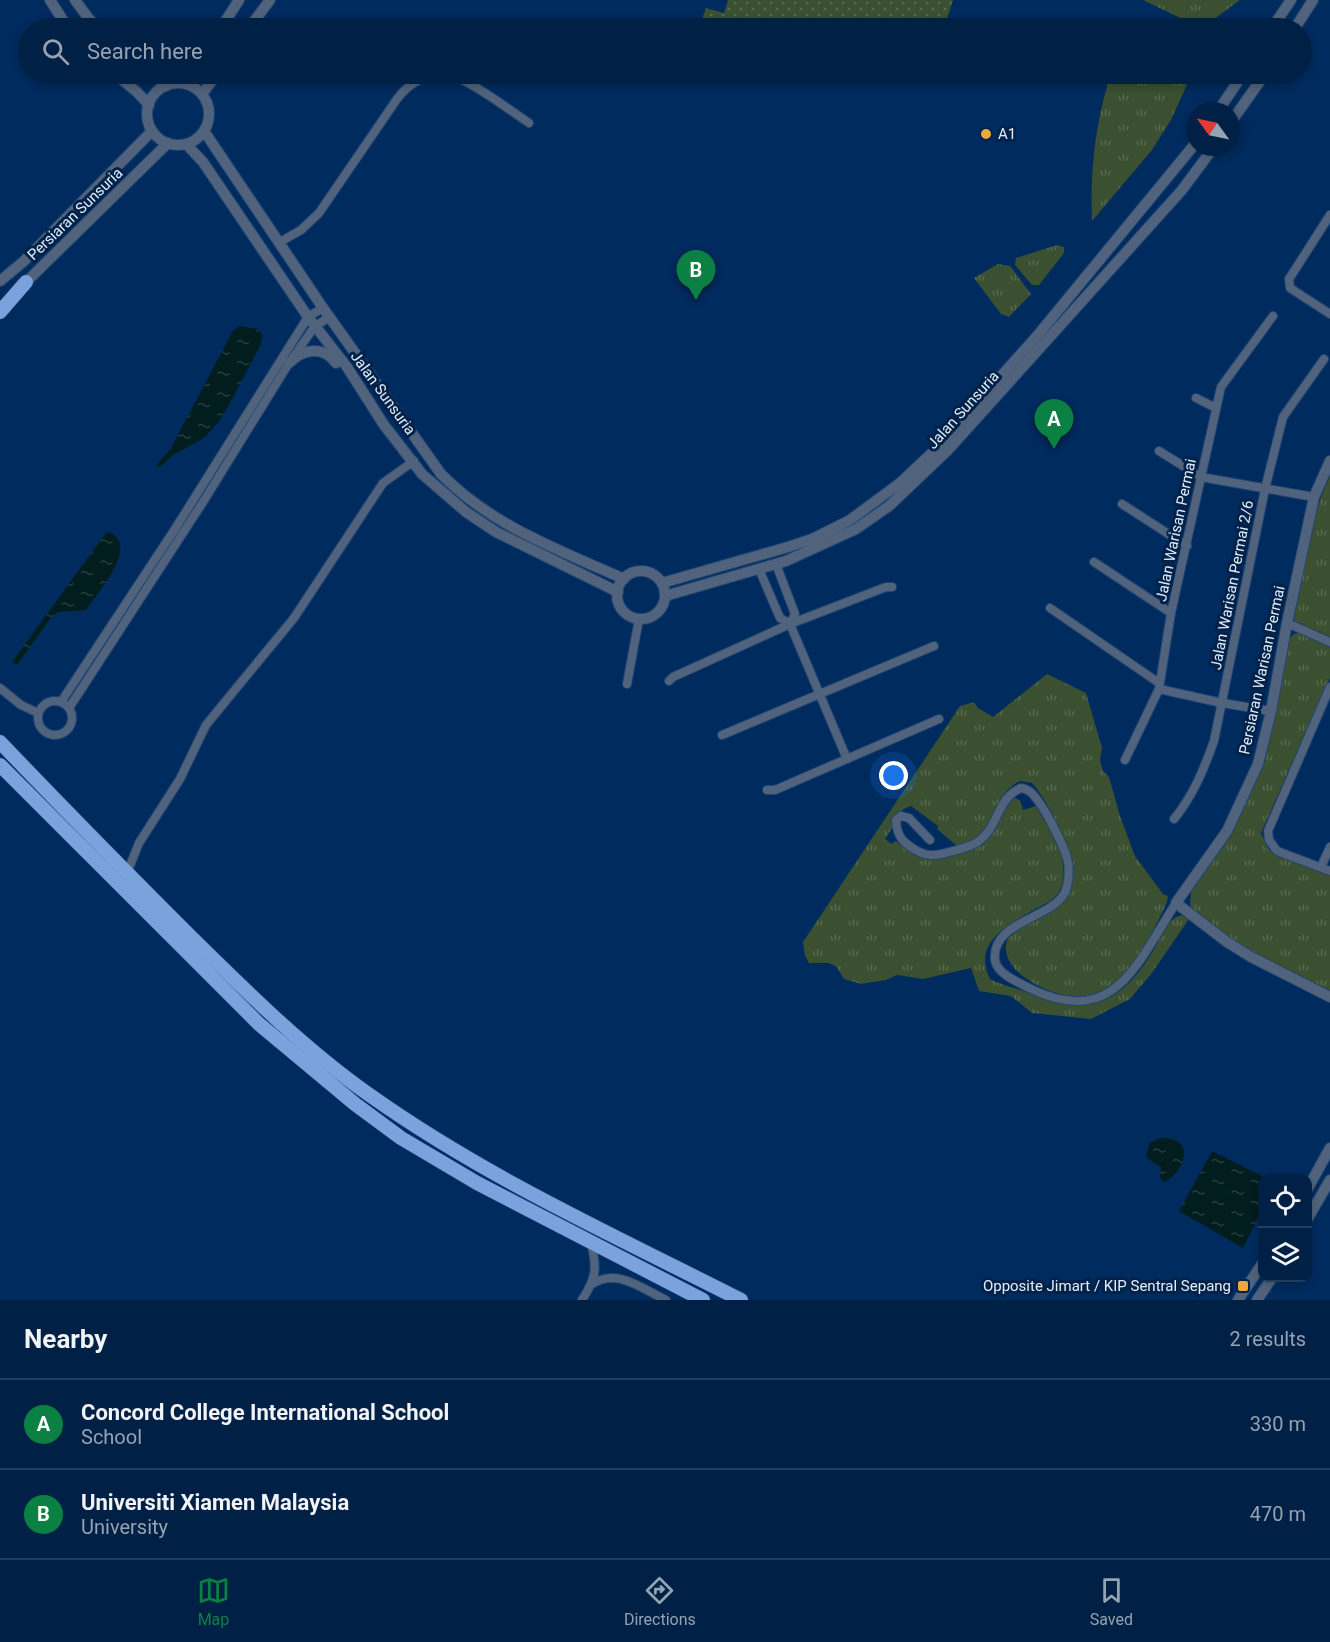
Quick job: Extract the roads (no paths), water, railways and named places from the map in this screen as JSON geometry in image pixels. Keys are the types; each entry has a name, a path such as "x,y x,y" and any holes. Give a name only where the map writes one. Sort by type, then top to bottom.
{"highway":[{"path":"0,312 26,282"},
{"path":"0,742 279,1022 326,1063 371,1096 487,1171 741,1300"},
{"path":"0,765 259,1024 340,1092 401,1138 467,1177 703,1300"},
{"path":"725,1292 752,1300"}],"street":[{"path":"50,0 62,18"},
{"path":"75,0 88,18"},
{"path":"227,18 239,0"},
{"path":"256,18 270,0"},
{"path":"1279,18 1291,0"},
{"path":"1301,18 1313,0"},
{"path":"127,84 149,105"},
{"path":"177,84 159,90 149,105 148,123 152,131 168,143 186,144 204,131 209,112 202,94 186,84"},
{"path":"202,94 210,84"},
{"path":"280,242 301,230 319,213 404,89 412,84"},
{"path":"468,84 529,123"},
{"path":"1224,102 1236,84"},
{"path":"1240,110 1258,84"},
{"name":"Persiaran Sunsuria","path":"0,281 23,262 152,131"},
{"name":"Jalan Sunsuria","path":"204,131 425,454 455,488 502,523 624,579"},
{"name":"Persiaran Sunsuria","path":"0,303 26,282 168,143"},
{"name":"Jalan Sunsuria","path":"186,144 203,162 308,317 347,368 384,425 423,474 466,512 496,532 618,592"},
{"name":"Jalan Sunsuria","path":"662,583 788,548 812,539 850,520 900,483 933,452 1037,336 1186,155"},
{"name":"Jalan Sunsuria","path":"665,597 776,564 856,530 889,506 948,450 1182,190 1207,156"},
{"path":"1330,215 1288,279 1290,288 1330,314"},
{"path":"61,702 175,529 308,317 326,312"},
{"path":"69,708 203,502 289,363 326,312"},
{"name":"Jalan Warisan Permai","path":"1125,760 1159,686 1172,613 1221,387 1273,316"},
{"path":"289,363 298,354 326,352 334,359 355,390 384,425"},
{"name":"Jalan Warisan Permai 2/6","path":"1174,819 1187,803 1205,767 1214,741 1265,489 1282,417 1324,359"},
{"path":"1196,398 1216,408"},
{"path":"1159,451 1201,477 1314,497"},
{"path":"128,873 139,843 180,778 206,725 294,618 383,483 414,461"},
{"name":"Persiaran Warisan Permai","path":"1176,903 1227,831 1258,764 1271,711 1314,497 1330,461"},
{"path":"1122,504 1186,546"},
{"path":"1094,562 1172,613"},
{"path":"776,564 795,614 790,624"},
{"path":"759,569 780,618 790,624 847,759"},
{"path":"644,572 662,583 665,597 660,610 654,616 639,619 625,613 621,607 618,592 624,579 630,574 644,572"},
{"path":"669,681 673,677 790,624 891,587"},
{"path":"1050,608 1159,686 1222,703 1271,711"},
{"path":"627,684 639,619"},
{"path":"1287,623 1330,642"},
{"path":"722,735 934,646"},
{"path":"1330,687 1268,831 1269,840 1277,851 1330,872"},
{"path":"0,688 21,705 38,713"},
{"path":"50,701 61,702 69,708 70,725 57,734 46,732 39,724 38,713 50,701"},
{"path":"767,790 775,790 939,719"},
{"path":"930,840 909,818 901,816 896,820 896,831 900,840 927,855 937,855 972,845 981,840 992,826 1004,800 1011,792 1021,788 1029,790 1039,801 1068,859 1067,885 1058,901 1021,923 999,941 995,952 995,963 1001,972 1049,996 1083,1001 1118,987 1143,957 1176,903 1227,942 1251,957 1330,997"},
{"path":"1321,867 1330,847"},
{"path":"1312,1181 1330,1148"},
{"path":"1312,1211 1330,1180"},
{"path":"582,1300 592,1284 596,1262 591,1241"},
{"path":"1238,1300 1258,1271"},
{"path":"592,1284 602,1278 617,1277 666,1300"},
{"path":"1257,1300 1269,1282"}],"water":[{"path":"239,326 258,329 262,335 261,344 229,405 217,424 204,438 173,455 159,468 156,466 171,448 232,332"},
{"path":"110,532 120,543 118,560 109,578 86,610 59,612 52,616 17,665 12,662 106,533"},
{"path":"1161,1138 1172,1139 1179,1143 1184,1155 1178,1170 1165,1182 1160,1177 1161,1167 1148,1159 1146,1155 1150,1143"},
{"path":"1212,1151 1258,1174 1258,1218 1243,1248 1179,1211"}],"place":[{"name":"A1","path":"986,134"},
{"name":"Universiti Xiamen Malaysia","path":"696,300"},
{"name":"Concord College International School","path":"1054,449"},
{"name":"Opposite Jimart / KIP Sentral Sepang","path":"1243,1286"}]}
